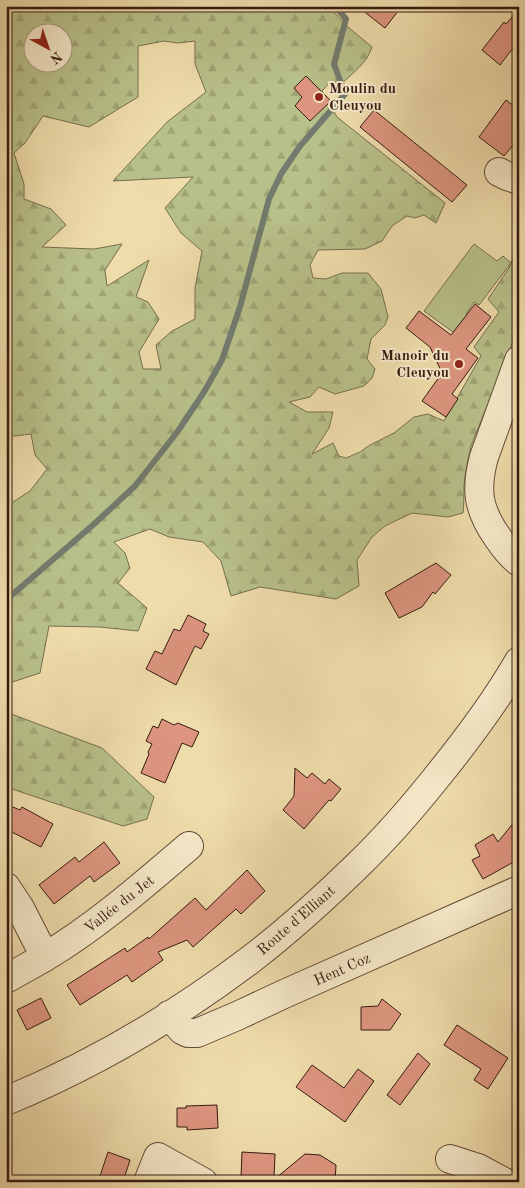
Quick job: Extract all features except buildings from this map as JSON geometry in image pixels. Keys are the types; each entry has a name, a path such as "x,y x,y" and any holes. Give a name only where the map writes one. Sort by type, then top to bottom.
{"street":[{"path":"519,360 483,463 479,495 482,510 490,525 512,556 519,562"},
{"name":"Route d'Elliant","path":"6,1101 82,1066 131,1039 250,960 299,920 359,864 414,805 471,734 494,702 519,661"},
{"name":"Vallée du Jet","path":"6,979 66,944 98,922 139,890 189,846"},
{"path":"6,888 20,908 45,957"},
{"name":"Hent Coz","path":"169,1015 182,1030 188,1033 197,1033 519,890"},
{"path":"148,1182 158,1157 203,1182"},
{"path":"450,1159 478,1168 504,1182"}],"green space":[{"path":"6,6 328,6 348,27 372,47 370,53 355,72 337,87 330,82 322,91 337,117 445,203 436,223 424,215 415,218 407,216 392,226 382,241 365,249 318,250 310,265 313,278 326,279 342,273 368,273 381,289 388,317 385,325 371,339 367,359 375,369 372,378 364,386 335,394 319,387 310,397 289,402 307,412 333,412 329,428 312,454 333,443 339,456 346,458 394,433 414,417 428,414 444,421 481,356 474,347 499,312 488,299 509,268 515,254 519,257 519,326 471,446 464,481 463,513 448,517 412,513 385,526 372,537 357,560 359,586 336,599 260,587 231,596 221,561 203,542 169,537 150,529 114,542 125,553 130,568 118,583 147,608 138,631 100,627 49,626 40,673 6,684 6,513 13,502 30,491 47,469 35,455 31,434 6,437","holes":["164,41 178,43 195,41 195,64 206,92 167,122 113,181 193,177 165,208 181,233 202,251 195,288 195,319 172,331 156,345 161,369 143,369 139,352 159,319 148,302 136,297 149,260 107,286 105,270 122,244 94,249 42,247 66,225 51,209 24,199 24,184 14,153 25,143 43,116 89,127 138,97 138,46"]},
{"path":"474,244 497,261 503,256 511,263 479,305 474,302 466,314 471,318 457,335 424,311"},
{"path":"6,712 102,748 154,797 147,819 123,826 6,787"}],"waterway":[{"path":"6,600 135,486 178,431 204,392 222,360 240,307 269,199 281,174 300,146 345,94 334,64 346,19 335,6"}],"place":[{"name":"Moulin du Cleuyou","path":"319,97"},
{"name":"Manoir du Cleuyou","path":"459,364"}]}
